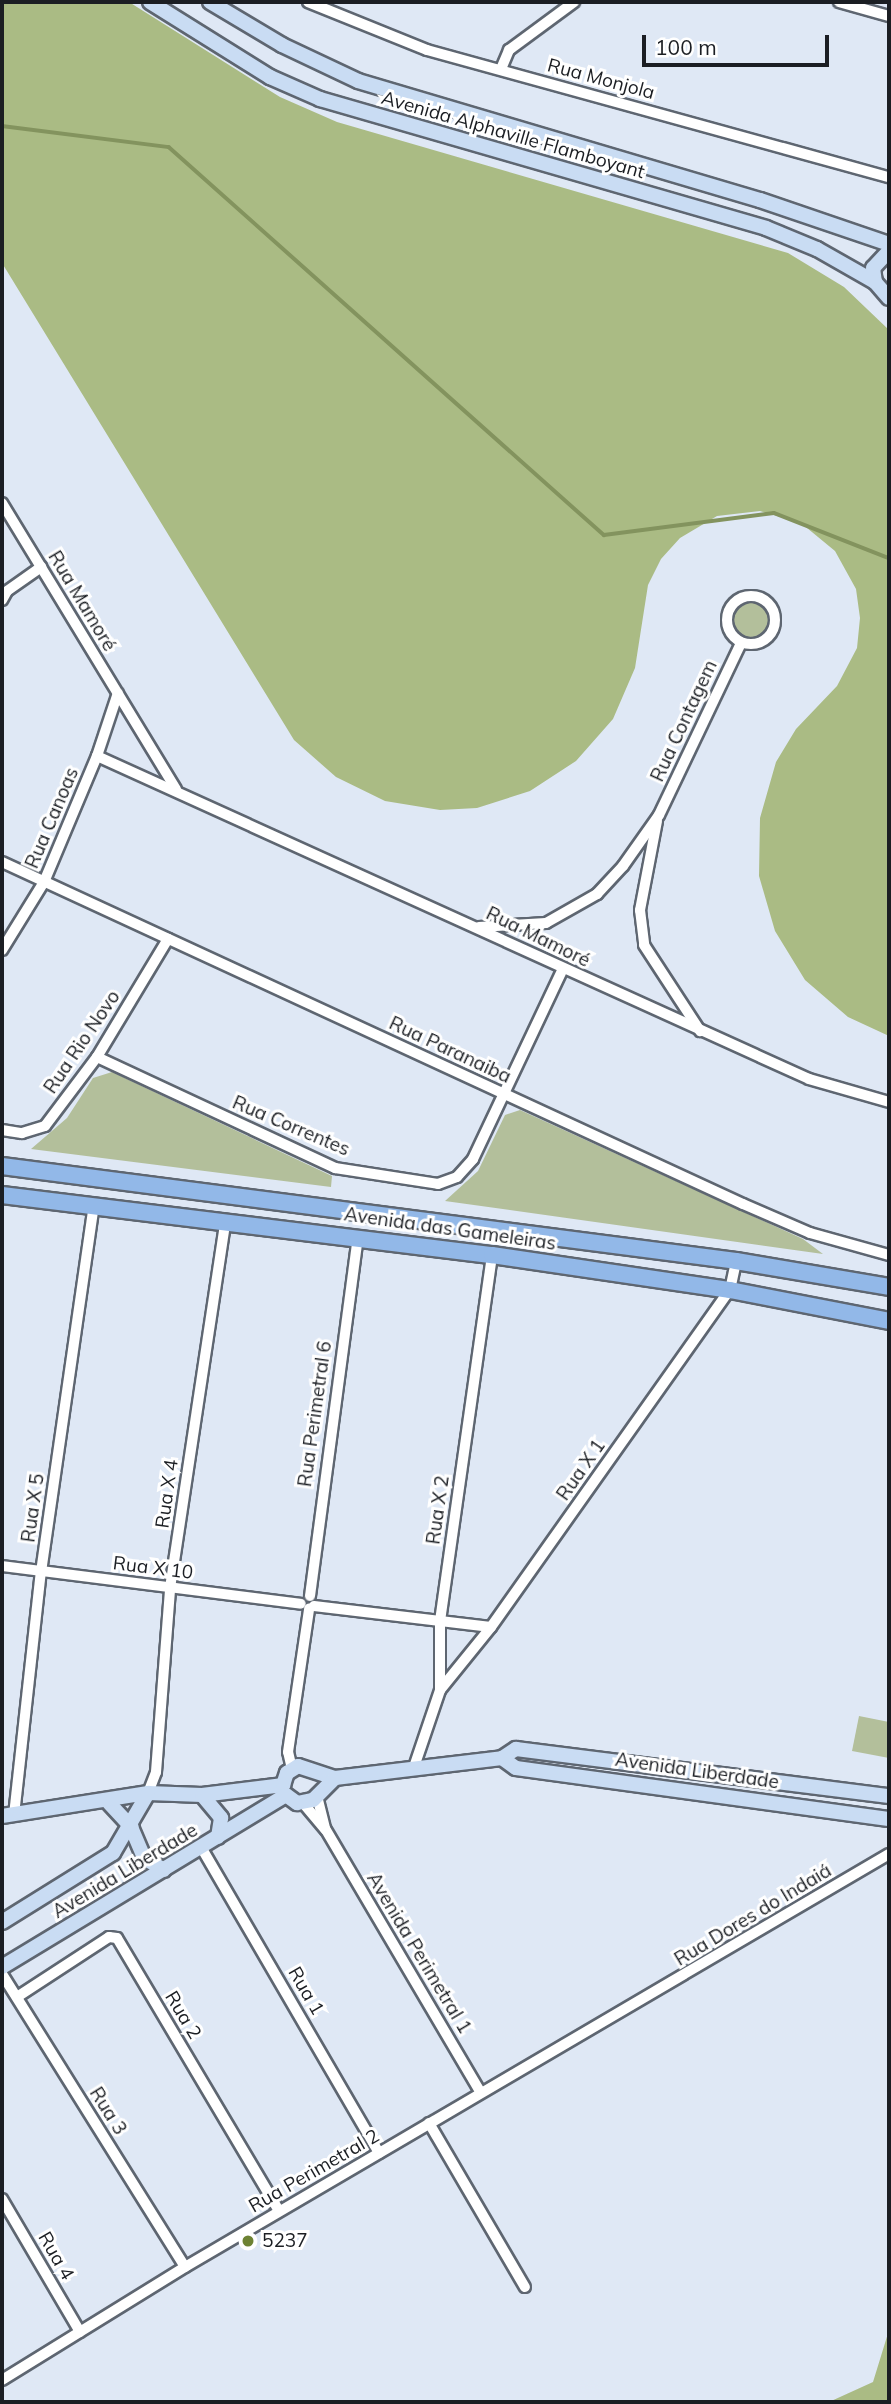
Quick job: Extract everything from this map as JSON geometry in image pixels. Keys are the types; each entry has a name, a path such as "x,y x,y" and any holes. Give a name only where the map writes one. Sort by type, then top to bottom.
{"main road":[{"name":"Avenida das Gameleiras","path":"2,1166 736,1261 889,1287"},
{"name":"Avenida das Gameleiras","path":"2,1195 492,1255 730,1290 889,1321"},
{"path":"225,1223 232,1204 262,1199"}],"street":[{"name":"Avenida Alphaville Flamboyant","path":"150,2 270,77 320,100 766,228 817,249 884,294"},
{"name":"Avenida Alphaville Flamboyant","path":"210,2 282,46 358,81 760,200 889,244"},
{"name":"Rua Monjola","path":"307,2 427,50 889,177"},
{"path":"501,69 509,50 574,2"},
{"path":"839,2 889,16"},
{"path":"884,294 873,268 889,251"},
{"name":"Rua Mamoré","path":"2,503 176,789"},
{"path":"2,600 7,591 41,568"},
{"path":"747,596 763,598 774,611 775,628 765,641 741,643 727,625 729,610 747,596"},
{"name":"Rua Contagem","path":"478,927 546,923 597,894 624,866 659,815 741,643"},
{"name":"Rua Canoas","path":"2,950 44,882 97,756 118,693"},
{"name":"Rua Mamoré","path":"97,756 176,789 478,927 563,969 809,1079 889,1102"},
{"name":"Rua Contagem","path":"659,815 643,876 640,910 644,945 700,1031"},
{"name":"Rua Paranaiba","path":"2,862 810,1233 889,1255"},
{"path":"624,866 643,876"},
{"name":"Rua Rio Novo","path":"2,1130 22,1133 45,1125 97,1057 168,939"},
{"name":"Rua Correntes","path":"97,1057 335,1168 438,1184 457,1177 473,1159 501,1093 563,969"},
{"name":"Rua X 5","path":"8,1816 94,1206"},
{"name":"Rua X 4","path":"148,1793 156,1772 170,1588 225,1223"},
{"name":"Rua Perimetral 6","path":"292,1769 288,1752 358,1237"},
{"name":"Rua X 2","path":"414,1767 440,1690 440,1621 492,1255"},
{"name":"Rua X 1","path":"440,1690 491,1627 730,1290 736,1261"},
{"name":"Rua X 10","path":"2,1566 491,1627"},
{"name":"Avenida Liberdade","path":"292,1769 315,1771 335,1778 502,1758 516,1749 889,1796"},
{"name":"Avenida Liberdade","path":"502,1758 516,1768 889,1819"},
{"path":"8,1816 109,1803 148,1793 168,1797 202,1796 283,1785 292,1769"},
{"path":"315,1771 318,1795"},
{"name":"Rua X 4","path":"156,1772 168,1797"},
{"name":"Avenida Liberdade","path":"2,1967 286,1796 303,1804 318,1795 335,1778"},
{"name":"Avenida Liberdade","path":"2,1922 113,1853 131,1827 148,1793"},
{"name":"Avenida Perimetral 1","path":"318,1795 326,1830"},
{"path":"202,1796 221,1818 218,1837"},
{"path":"109,1803 131,1827 139,1851 164,1870"},
{"name":"Avenida Perimetral 1","path":"303,1804 326,1830 481,2093"},
{"name":"Rua Dores do Indaiá","path":"877,1862 889,1846"},
{"name":"Rua 1","path":"201,1847 379,2153"},
{"name":"Rua Dores do Indaiá","path":"647,1998 889,1854"},
{"name":"Rua 2","path":"17,1997 109,1937 117,1938 279,2211"},
{"name":"Rua 3","path":"2,1974 184,2267"},
{"name":"Rua Perimetral 2","path":"2,2380 184,2267 647,1998"},
{"path":"429,2123 525,2287"},
{"name":"Rua 4","path":"2,2199 80,2332"}],"green space":[{"path":"2,2 129,2 280,97 337,122 788,253 844,287 889,330 889,1036 848,1017 805,980 775,931 759,876 760,818 776,762 796,729 837,686 857,648 860,618 856,589 835,551 801,523 760,511 717,516 680,538 661,559 648,585 635,668 613,719 576,761 530,791 477,808 440,810 385,801 336,777 294,740 2,263"},
{"path":"751,600 765,606 771,620 765,634 751,640 737,634 731,620 737,606"},
{"path":"112,1072 332,1176 331,1187 31,1149 67,1118 93,1078"},
{"path":"520,1110 803,1239 823,1254 445,1201 478,1171 505,1115"},
{"path":"859,1716 889,1722 889,1758 852,1751"},
{"path":"889,2330 889,2402 829,2402 873,2382"}],"waterway":[{"path":"2,126 169,147 604,535 774,513 889,558"}],"place":[{"name":"5237","path":"248,2241"}]}
